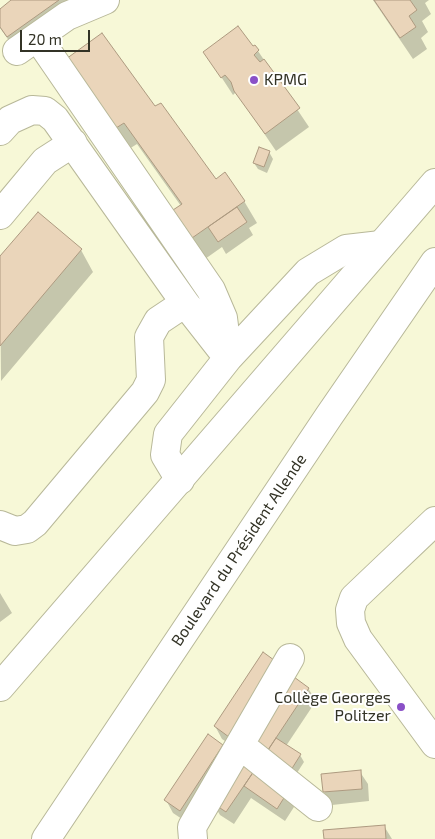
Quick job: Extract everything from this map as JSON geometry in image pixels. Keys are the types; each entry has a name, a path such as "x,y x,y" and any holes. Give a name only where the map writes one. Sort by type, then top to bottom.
{"main road":[{"path":"105,0 68,16 27,45 211,290 223,318 228,358"},
{"path":"0,131 10,120 32,110 45,112 55,118 185,303 228,358"},
{"path":"0,215 45,161 73,143"},
{"path":"0,687 435,183"},
{"path":"180,480 165,455 168,434 228,358 308,272 346,249 381,245"},
{"name":"Boulevard du Président Allende","path":"46,839 329,416 435,262"},
{"path":"0,525 15,531 27,529 35,523 145,392 151,380 149,337 158,321 185,303"},
{"path":"435,522 354,598 350,610 351,623 358,639 435,744"},
{"path":"193,839 192,828 290,658"},
{"path":"240,745 318,807"}],"building":[{"path":"11,0 59,0 7,37 0,27 0,9"},
{"path":"374,0 410,0 417,10 409,16 416,27 400,38"},
{"name":"KPMG","path":"238,26 253,46 255,45 259,50 254,55 260,62 264,59 300,108 265,134 234,91 231,82 225,75 221,78 203,52"},
{"path":"102,33 155,106 161,103 216,179 225,172 245,201 192,238 173,210 182,204 124,123 116,128 66,59"},
{"path":"259,147 270,151 264,167 253,163"},
{"path":"237,207 247,222 218,242 208,227"},
{"path":"38,212 82,249 0,346 0,256"},
{"path":"263,652 278,663 229,737 214,726"},
{"path":"294,677 309,688 266,753 251,743"},
{"path":"208,734 223,745 180,811 164,800"},
{"path":"276,738 301,754 291,770 266,753"},
{"path":"239,761 254,771 226,812 211,802"},
{"path":"361,770 362,789 323,792 321,774"},
{"path":"254,771 287,793 277,809 244,786"},
{"path":"385,825 386,839 324,839 323,830"}],"place":[{"name":"KPMG","path":"254,80"},
{"name":"Collège Georges Politzer","path":"401,707"}]}
